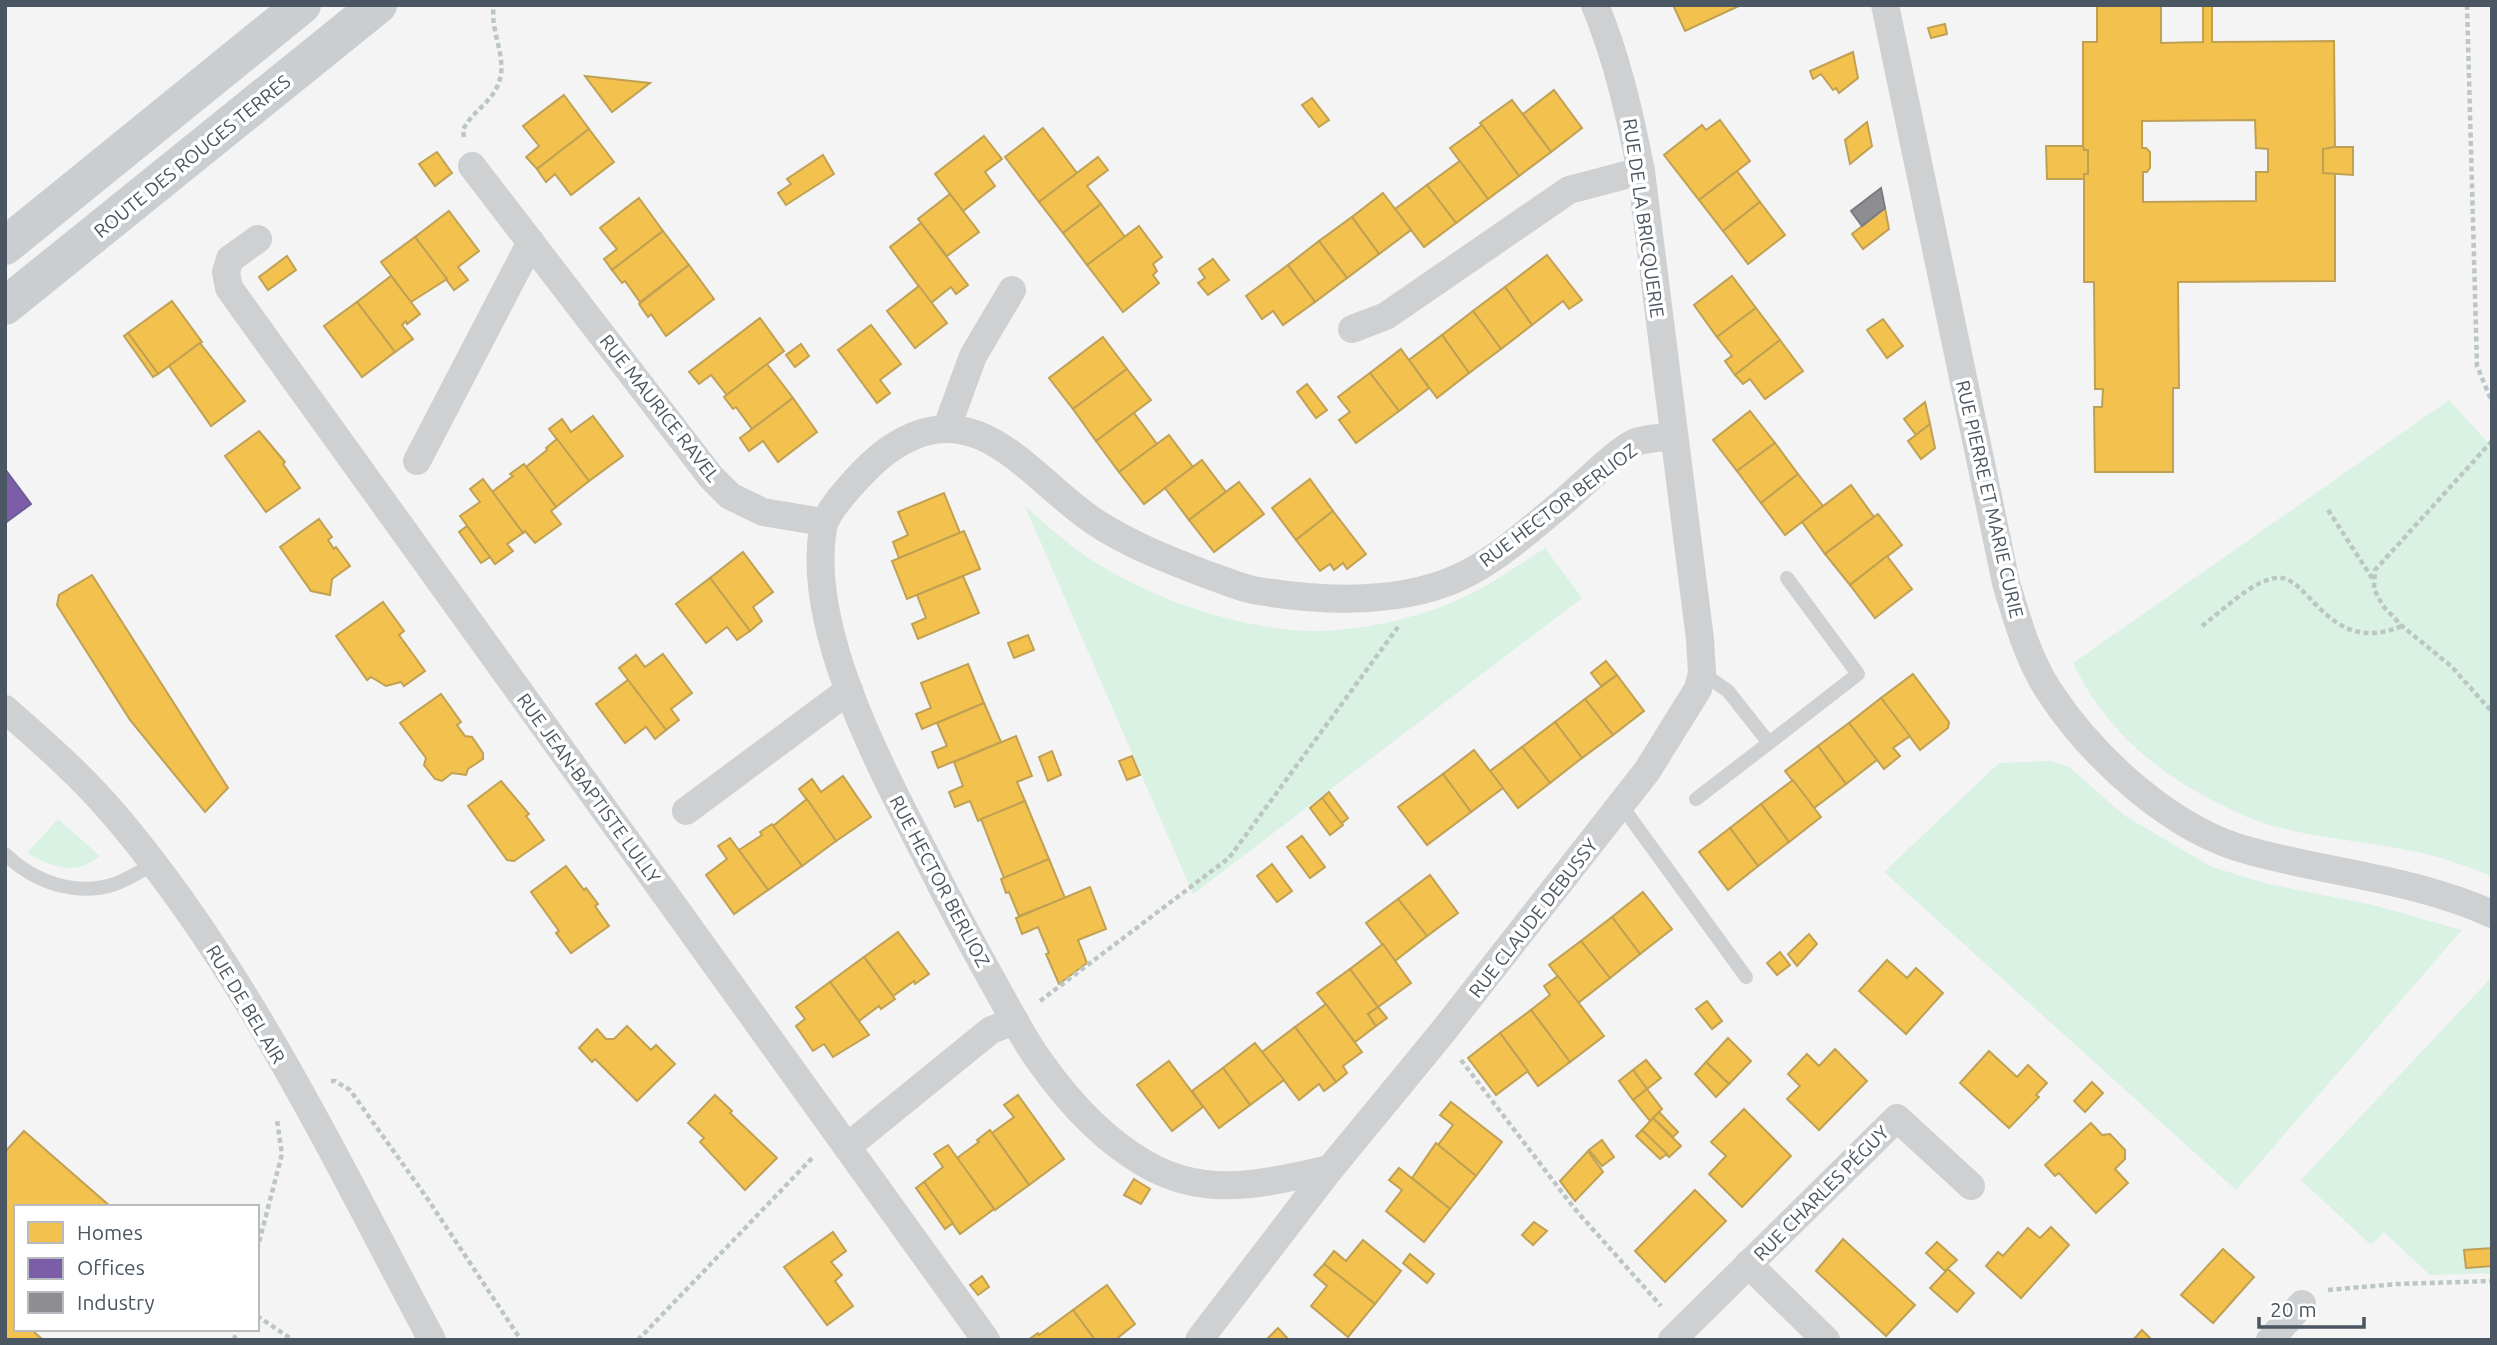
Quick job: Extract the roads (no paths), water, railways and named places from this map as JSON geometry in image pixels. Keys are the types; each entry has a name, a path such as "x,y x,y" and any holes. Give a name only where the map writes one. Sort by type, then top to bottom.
{"main road":[{"path":"5,246 302,5"},
{"name":"ROUTE DES ROUGES TERRES","path":"5,306 378,5"}],"street":[{"name":"RUE DE LA BRICQUERIE","path":"1595,5 1613,49 1641,171 1674,436"},
{"name":"RUE PIERRE ET MARIE CURIE","path":"1885,5 2006,583 2020,628 2048,690 2079,732 2113,766 2151,800 2192,828 2247,851 2417,887 2492,914"},
{"name":"RUE MAURICE RAVEL","path":"472,166 711,477 730,496 763,512 823,522"},
{"path":"1352,329 1386,316 1569,190 1641,171"},
{"name":"RUE JEAN-BAPTISTE LULLY","path":"258,239 230,259 226,272 229,288 834,1147 986,1340"},
{"path":"417,461 531,242"},
{"path":"947,427 973,356 1012,290"},
{"name":"RUE HECTOR BERLIOZ","path":"1330,1169 1250,1186 1212,1186 1179,1180 1144,1163 1107,1137 1040,1062 1014,1021 957,917 888,782 849,690 830,627 820,572 823,522 861,472 892,447 923,432 947,427 979,433 1010,454 1092,520 1128,542 1167,560 1247,589 1311,598 1363,597 1423,591 1469,573 1502,551 1635,443 1674,436"},
{"name":"RUE CLAUDE DEBUSSY","path":"1199,1340 1330,1169 1441,1034 1621,805 1647,771 1698,689 1702,673 1700,639 1674,436"},
{"path":"686,811 849,690"},
{"name":"RUE DE BEL AIR","path":"5,709 65,763 117,818 172,886 227,970 300,1093 432,1340"},
{"path":"834,1147 991,1030 1014,1021"},
{"name":"RUE CHARLES PÉGUY","path":"1677,1335 1897,1118 1971,1186"},
{"path":"1748,1264 1826,1340"},
{"path":"2270,1340 2302,1304"}],"lane":[{"path":"1696,799 1858,674 1787,578"},
{"path":"1702,673 1728,691 1769,743"},
{"path":"1621,805 1746,977"},
{"path":"5,854 39,879 91,890 117,883 154,864"}]}
